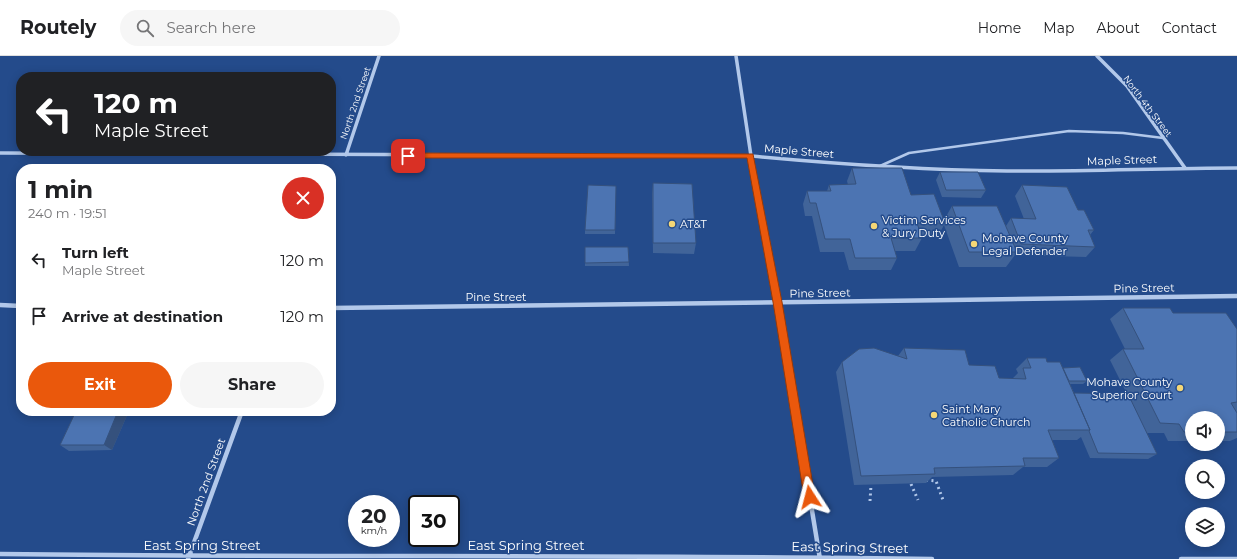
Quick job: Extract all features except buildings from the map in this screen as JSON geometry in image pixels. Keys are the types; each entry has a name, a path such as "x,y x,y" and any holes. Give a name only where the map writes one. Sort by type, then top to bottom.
{"street":[{"name":"North 2nd Street","path":"346,156 379,56"},
{"path":"736,56 751,156 778,302 820,558"},
{"name":"North 4th Street","path":"1097,56 1127,86 1185,168"},
{"name":"Maple Street","path":"0,153 16,153"},
{"name":"Maple Street","path":"336,156 751,156 878,167 1043,171 1237,168"},
{"name":"Pine Street","path":"336,308 686,305 778,302 1237,296"},
{"path":"0,306 16,306"},
{"name":"North 2nd Street","path":"188,558 240,416"},
{"name":"East Spring Street","path":"0,554 188,558 932,559"},
{"path":"1181,559 1237,559"}],"lane":[{"path":"878,167 909,153 1069,131 1123,133 1163,138"}],"path":[{"path":"925,480 936,481 942,500"},
{"path":"911,484 918,500"},
{"path":"870,501 871,485"}],"place":[{"name":"AT&T","path":"672,224"},
{"name":"Victim Services & Jury Duty","path":"874,226"},
{"name":"Mohave County Legal Defender","path":"974,244"},
{"name":"Mohave County Superior Court","path":"1180,388"},
{"name":"Saint Mary Catholic Church","path":"934,415"}],"route":[{"path":"408,156 751,156 778,302 810,497"}]}
